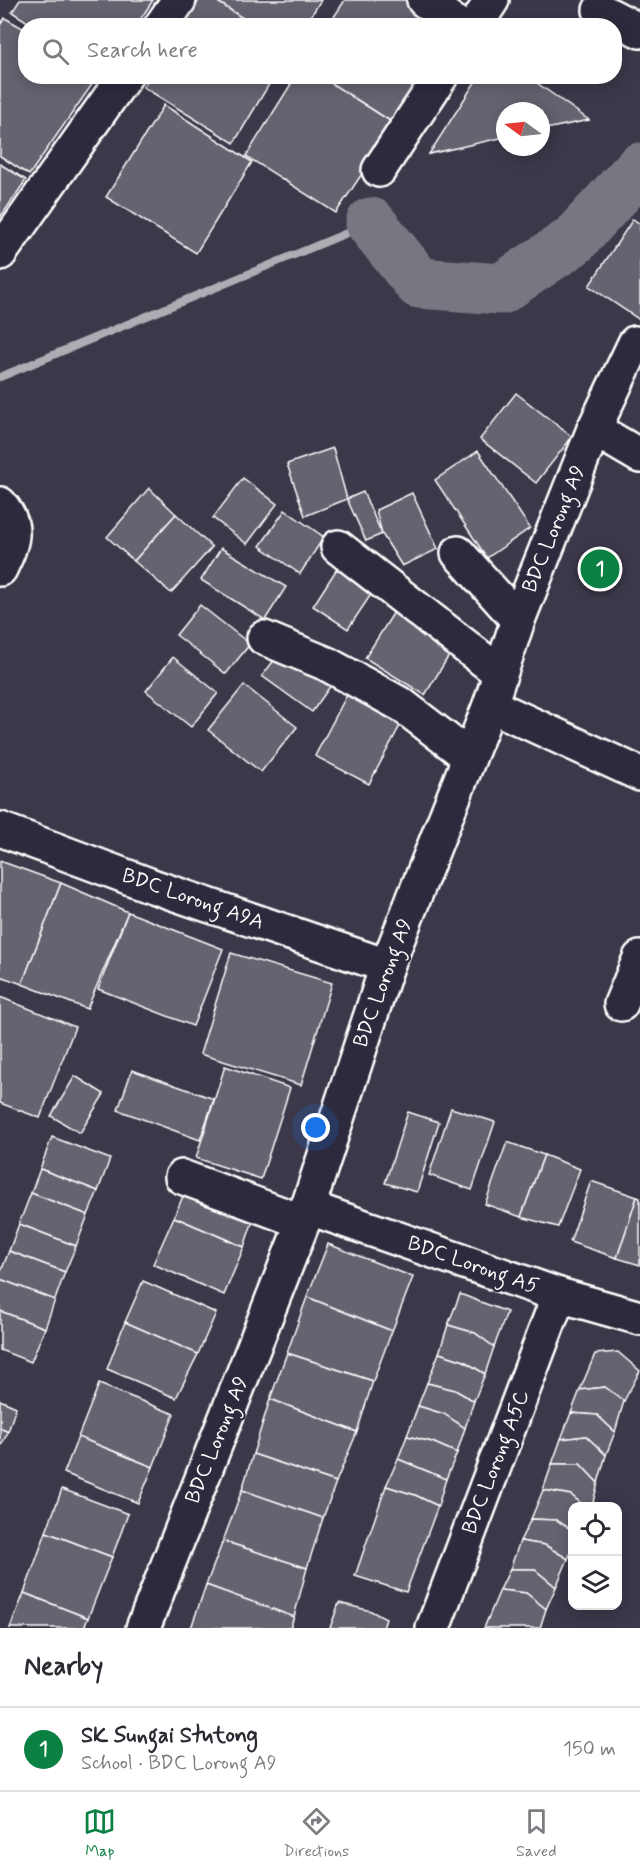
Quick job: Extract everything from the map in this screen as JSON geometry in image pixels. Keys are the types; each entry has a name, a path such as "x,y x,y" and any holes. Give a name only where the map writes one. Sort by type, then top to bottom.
{"street":[{"path":"167,18 179,0"},
{"path":"424,0 448,18"},
{"path":"480,18 492,0"},
{"path":"600,10 615,18"},
{"path":"622,22 640,32"},
{"path":"0,253 119,84"},
{"path":"379,170 436,84"},
{"name":"BDC Lorong A9","path":"143,1628 305,1215 387,966 490,705 518,620 594,429 635,344"},
{"path":"594,429 640,456"},
{"path":"0,504 9,515 12,526 12,538 0,569"},
{"path":"338,548 500,674"},
{"path":"458,553 518,620"},
{"path":"264,638 327,664 402,705 469,758"},
{"path":"490,705 640,774"},
{"name":"BDC Lorong A9A","path":"0,829 152,886 387,966"},
{"path":"621,1004 640,958"},
{"name":"BDC Lorong A5","path":"182,1177 559,1295 640,1318"},
{"name":"BDC Lorong A5C","path":"433,1628 559,1295"}],"building":[{"path":"20,0 153,0 141,18 21,18 12,12"},
{"path":"199,0 215,0 243,18 188,18"},
{"path":"215,0 321,0 310,18 243,18"},
{"path":"345,0 410,0 437,18 333,18"},
{"path":"5,18 18,25 18,84 92,84 29,175 0,156 0,25"},
{"path":"145,84 269,84 234,143 143,87"},
{"path":"291,84 332,84 395,124 336,213 246,156"},
{"path":"332,84 420,84 395,124"},
{"path":"474,84 538,84 589,120 550,128 550,102 496,102 496,139 429,154"},
{"path":"164,105 252,162 196,253 106,197"},
{"path":"0,164 26,180 0,218"},
{"path":"633,219 640,224 640,320 589,286"},
{"path":"516,393 572,437 536,483 480,439"},
{"path":"333,448 347,499 305,516 287,464"},
{"path":"478,451 530,528 487,558 435,480"},
{"path":"243,478 277,504 247,544 213,518"},
{"path":"149,488 176,514 134,561 107,537"},
{"path":"363,492 382,534 366,541 347,499"},
{"path":"412,493 438,549 402,566 382,534 376,510"},
{"path":"285,510 324,537 300,574 260,546"},
{"path":"176,514 212,547 171,593 134,561"},
{"path":"221,548 286,587 265,620 201,580"},
{"path":"338,567 374,590 348,629 313,606"},
{"path":"200,605 250,644 226,674 176,635"},
{"path":"394,612 453,649 425,695 365,658"},
{"path":"285,646 341,671 312,712 262,676"},
{"path":"173,657 218,693 191,727 146,691"},
{"path":"244,685 297,727 261,772 208,730"},
{"path":"350,689 404,718 369,784 315,756"},
{"path":"0,861 61,883 22,984 0,976"},
{"path":"61,883 128,912 87,1009 22,984"},
{"path":"128,912 223,949 193,1026 98,989"},
{"path":"231,953 332,983 301,1085 200,1054"},
{"path":"0,997 75,1027 40,1118 0,1103"},
{"path":"225,1066 290,1088 261,1179 196,1158"},
{"path":"132,1070 214,1099 200,1140 118,1110"},
{"path":"75,1076 104,1094 80,1133 51,1116"},
{"path":"451,1108 495,1122 472,1190 429,1175"},
{"path":"408,1112 439,1122 417,1192 385,1183"},
{"path":"52,1137 110,1159 98,1191 40,1169"},
{"path":"507,1142 544,1155 521,1217 485,1204"},
{"path":"544,1155 580,1169 558,1227 521,1217"},
{"path":"40,1169 98,1191 88,1215 31,1193"},
{"path":"190,1180 258,1206 244,1247 174,1217"},
{"path":"591,1181 637,1197 617,1258 570,1242"},
{"path":"31,1193 88,1215 76,1246 19,1224"},
{"path":"637,1197 640,1198 640,1265 617,1258"},
{"path":"174,1217 244,1247 224,1295 153,1264"},
{"path":"19,1224 76,1246 65,1272 9,1251"},
{"path":"328,1244 413,1277 392,1331 307,1297"},
{"path":"9,1251 65,1272 55,1300 0,1279"},
{"path":"0,1279 55,1300 45,1328 0,1311"},
{"path":"143,1281 216,1313 198,1354 125,1322"},
{"path":"460,1294 507,1312 494,1347 475,1333 448,1325"},
{"path":"307,1297 392,1331 373,1381 287,1353"},
{"path":"0,1311 45,1328 31,1362 0,1350"},
{"path":"125,1322 198,1354 176,1398 107,1369"},
{"path":"448,1325 475,1333 494,1347 485,1374 464,1361 439,1353"},
{"path":"618,1352 640,1371 624,1401 605,1387 580,1390 595,1354"},
{"path":"287,1353 373,1381 357,1432 270,1399"},
{"path":"439,1353 464,1361 485,1374 474,1401 455,1390 427,1383"},
{"path":"427,1383 455,1390 474,1401 465,1428 444,1414 418,1406"},
{"path":"99,1384 174,1414 153,1467 78,1437"},
{"path":"605,1387 624,1401 615,1432 597,1415 571,1413 580,1390"},
{"path":"270,1399 357,1432 336,1482 253,1454"},
{"path":"0,1400 16,1407 8,1432 0,1428"},
{"path":"418,1406 444,1414 465,1428 457,1453 432,1442 407,1436"},
{"path":"571,1413 597,1415 615,1432 606,1455 586,1436 561,1439"},
{"path":"0,1428 8,1432 0,1448"},
{"path":"407,1436 432,1442 457,1453 446,1479 398,1459"},
{"path":"586,1436 606,1455 598,1483 580,1464 552,1464 561,1439"},
{"path":"78,1437 153,1467 138,1503 64,1473"},
{"path":"253,1454 336,1482 323,1518 242,1490"},
{"path":"398,1459 446,1479 438,1506 415,1495 386,1486"},
{"path":"552,1464 580,1464 598,1483 593,1502 579,1502 571,1495 543,1490"},
{"path":"386,1486 415,1495 438,1506 406,1592 355,1576"},
{"path":"62,1489 128,1514 112,1557 46,1532"},
{"path":"242,1490 323,1518 307,1568 223,1541"},
{"path":"543,1490 571,1495 579,1502 568,1502 568,1528 556,1520 531,1519"},
{"path":"531,1519 556,1520 568,1528 568,1559 545,1545 520,1541"},
{"path":"46,1532 112,1557 88,1618 24,1593"},
{"path":"223,1541 307,1568 294,1617 206,1585"},
{"path":"520,1541 545,1545 568,1559 556,1587 534,1569 510,1569"},
{"path":"510,1569 534,1569 556,1587 546,1609 526,1593 500,1590"},
{"path":"206,1585 294,1617 290,1628 191,1628"},
{"path":"500,1590 526,1593 546,1609 540,1628 484,1628"},
{"path":"24,1593 88,1618 84,1628 10,1628"},
{"path":"339,1603 371,1611 386,1619 383,1628 330,1628"}],"waterway":[{"path":"371,223 419,283 501,289 573,241 640,168"},
{"path":"0,377 371,223"}],"place":[{"name":"SK Sungai Stutong","path":"600,569"}]}
